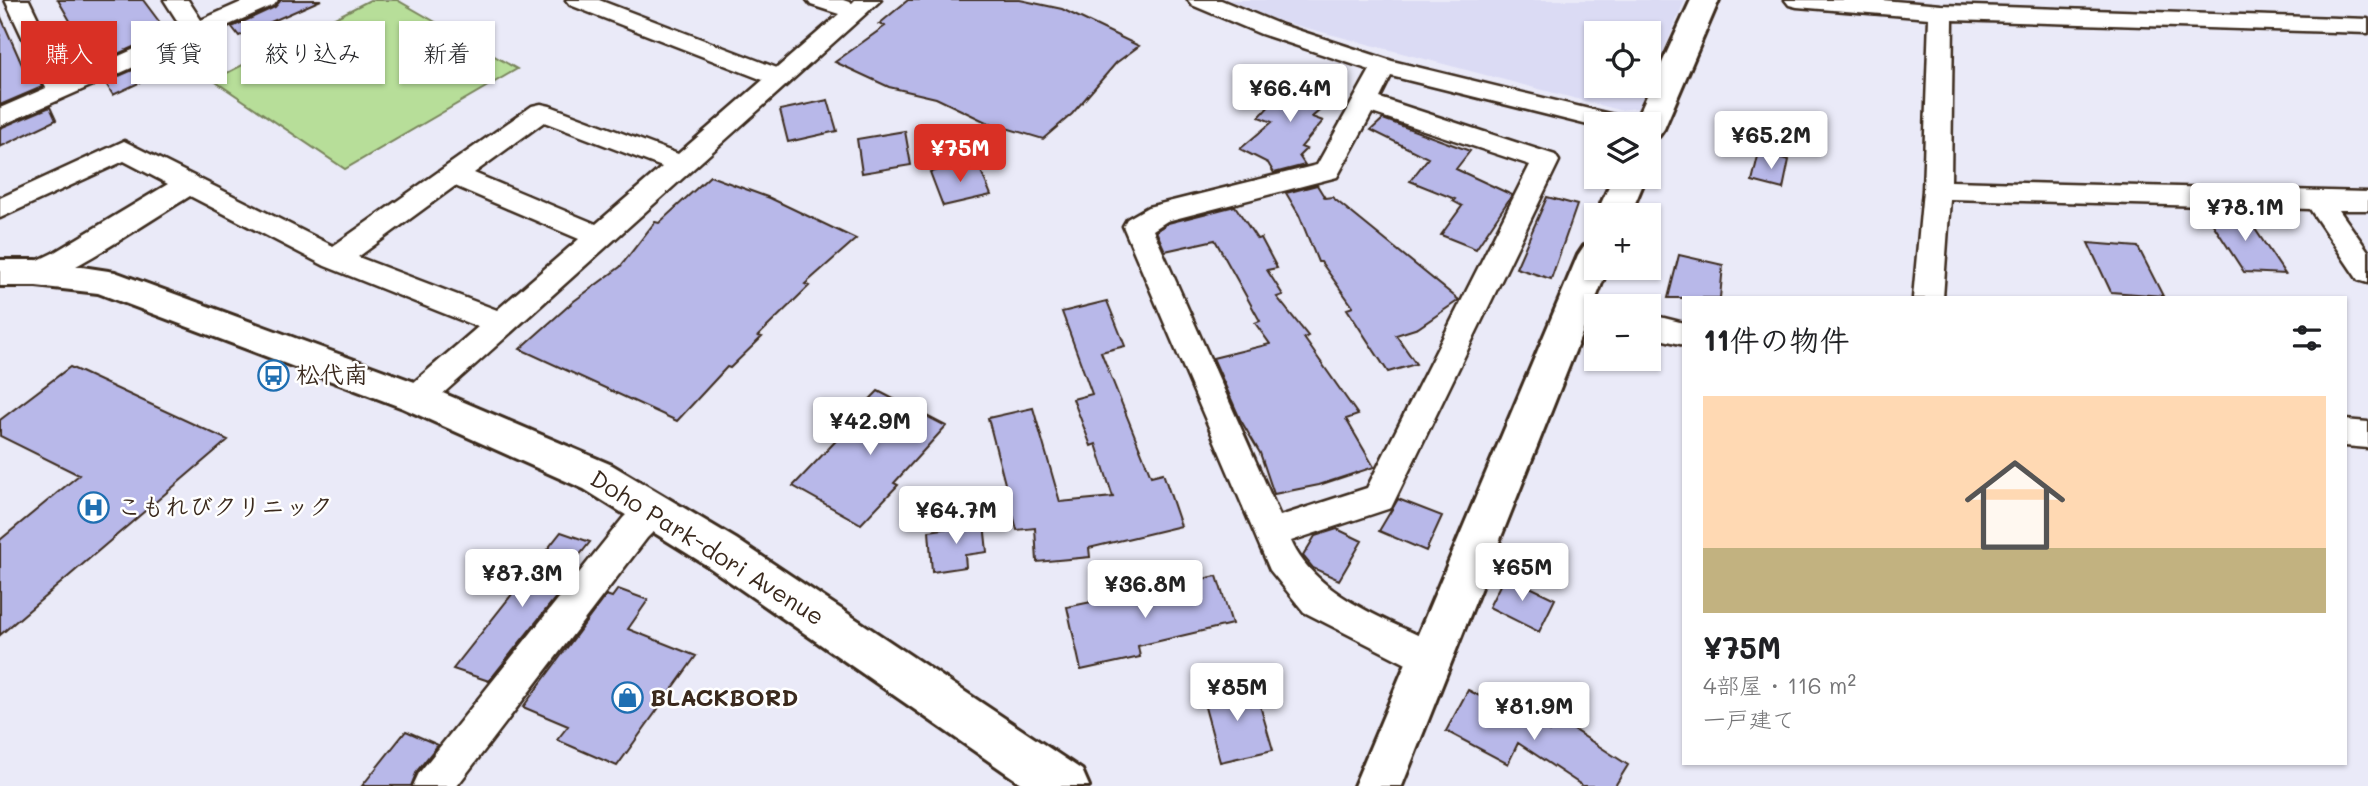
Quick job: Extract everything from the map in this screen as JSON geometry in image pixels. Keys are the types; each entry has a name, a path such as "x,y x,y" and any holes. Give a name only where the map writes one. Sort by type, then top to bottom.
{"street":[{"path":"18,0 60,92"},
{"path":"176,0 190,21"},
{"path":"219,21 266,0"},
{"path":"578,0 780,78"},
{"path":"819,0 862,6"},
{"path":"1200,0 1270,29 1384,67 1584,116"},
{"path":"1656,112 1705,0"},
{"path":"1797,0 1941,12 2368,26"},
{"path":"418,398 862,6"},
{"path":"1928,296 1937,190 1941,12"},
{"path":"0,118 131,60"},
{"path":"1384,67 1327,171 1158,214 1137,226 1282,560 1317,601 1430,659"},
{"path":"1270,533 1379,498 1546,161 1365,102"},
{"path":"335,259 541,112 682,165"},
{"path":"0,209 124,150 335,259 502,324"},
{"path":"453,175 600,237"},
{"path":"18,273 63,260 189,184"},
{"path":"1937,190 2368,201"},
{"path":"2318,200 2368,273"},
{"name":"Doho Park-dori Avenue","path":"18,273 102,281 418,398 577,467 654,509 1065,786"},
{"path":"1378,786 1430,659 1584,312"},
{"path":"1661,328 1682,334"},
{"path":"2347,433 2368,435"},
{"path":"433,786 635,528 654,509"}],"shaded area":[{"path":"1229,0 1685,0 1661,57 1661,21 1584,21 1584,98 1643,98 1638,108 1619,110 1276,20"}],"green space":[{"path":"370,0 397,0 434,21 399,21 399,84 491,84 345,169 219,84 227,84 227,73 241,66 241,84 385,84 385,21 329,21"},
{"path":"495,56 517,69 495,82"}],"building":[{"path":"58,0 143,0 159,21 131,21 131,48 117,54 117,21 70,21"},
{"path":"281,0 321,0 273,21 245,21 275,7"},
{"path":"908,0 1020,0 1062,9 1139,46 1116,63 1072,114 1043,139 986,122 936,98 889,87 835,62 885,26 879,24"},
{"path":"0,15 21,62 21,84 41,84 42,87 0,105"},
{"path":"241,23 241,35 239,36 232,27"},
{"path":"131,71 131,84 137,84 113,95 106,84 117,84 117,77"},
{"path":"1306,74 1328,85 1323,90 1337,96 1312,117 1323,121 1301,147 1306,149 1299,156 1305,165 1274,173 1268,163 1240,149 1272,122 1259,117 1282,92"},
{"path":"828,100 837,131 788,142 780,110"},
{"path":"50,107 56,120 0,147 0,128"},
{"path":"1383,119 1470,151 1456,169 1512,195 1476,249 1441,235 1462,206 1453,201 1455,199 1410,181 1428,158 1371,130"},
{"path":"905,131 911,165 862,173 857,139"},
{"path":"1759,152 1789,160 1783,189 1752,181"},
{"path":"977,161 991,195 943,206 930,172"},
{"path":"710,176 770,198 856,239 805,284 809,286 758,336 762,337 730,368 727,367 677,421 520,349 574,301 620,267 655,222 659,223"},
{"path":"1317,185 1325,198 1332,197 1459,300 1418,328 1396,335 1416,364 1388,372 1347,309 1353,307 1321,262 1318,262 1299,215 1286,193"},
{"path":"1547,197 1577,205 1551,279 1516,268"},
{"path":"1235,206 1257,239 1261,238 1277,268 1267,270 1283,295 1277,297 1308,336 1304,338 1358,415 1346,419 1374,467 1319,485 1274,494 1260,453 1240,419 1213,358 1270,344 1255,323 1260,321 1215,240 1165,251 1156,231 1168,223"},
{"path":"2205,212 2245,214 2285,274 2244,272"},
{"path":"2088,243 2138,247 2163,296 2111,292"},
{"path":"1679,255 1723,265 1720,296 1668,298"},
{"path":"1107,301 1125,346 1101,352 1151,476 1163,473 1181,526 1089,548 1090,557 1037,562 1035,528 1017,530 988,418 1033,408 1060,502 1113,497 1096,444 1091,446 1073,399 1092,394 1062,312"},
{"name":"こもれびクリニック","path":"70,367 228,440 0,635 0,540 79,475 0,436 0,420"},
{"path":"878,391 946,426 894,483 898,485 861,524 793,486 850,426 846,424"},
{"path":"1398,499 1442,516 1426,551 1379,531"},
{"path":"984,523 987,552 965,555 966,567 932,572 929,531"},
{"path":"1337,529 1362,541 1339,580 1313,568 1303,556 1315,536"},
{"path":"561,532 590,542 560,580 568,582 489,681 453,669"},
{"path":"1505,575 1555,599 1539,632 1489,607"},
{"path":"1217,576 1232,624 1138,646 1140,657 1081,670 1067,607"},
{"path":"618,589 648,600 628,629 696,656 617,766 557,740 568,726 523,707 606,595 612,597"},
{"path":"1254,685 1273,750 1220,762 1202,696"},
{"path":"1468,690 1549,732 1557,719 1628,765 1615,786 1583,786 1518,743 1508,764 1446,731"},
{"path":"406,731 438,745 417,771 411,786 362,786"}],"place":[{"name":"松代南","path":"273,375"},
{"name":"こもれびクリニック","path":"94,507"},
{"name":"BLACKBORD","path":"627,698"}]}
